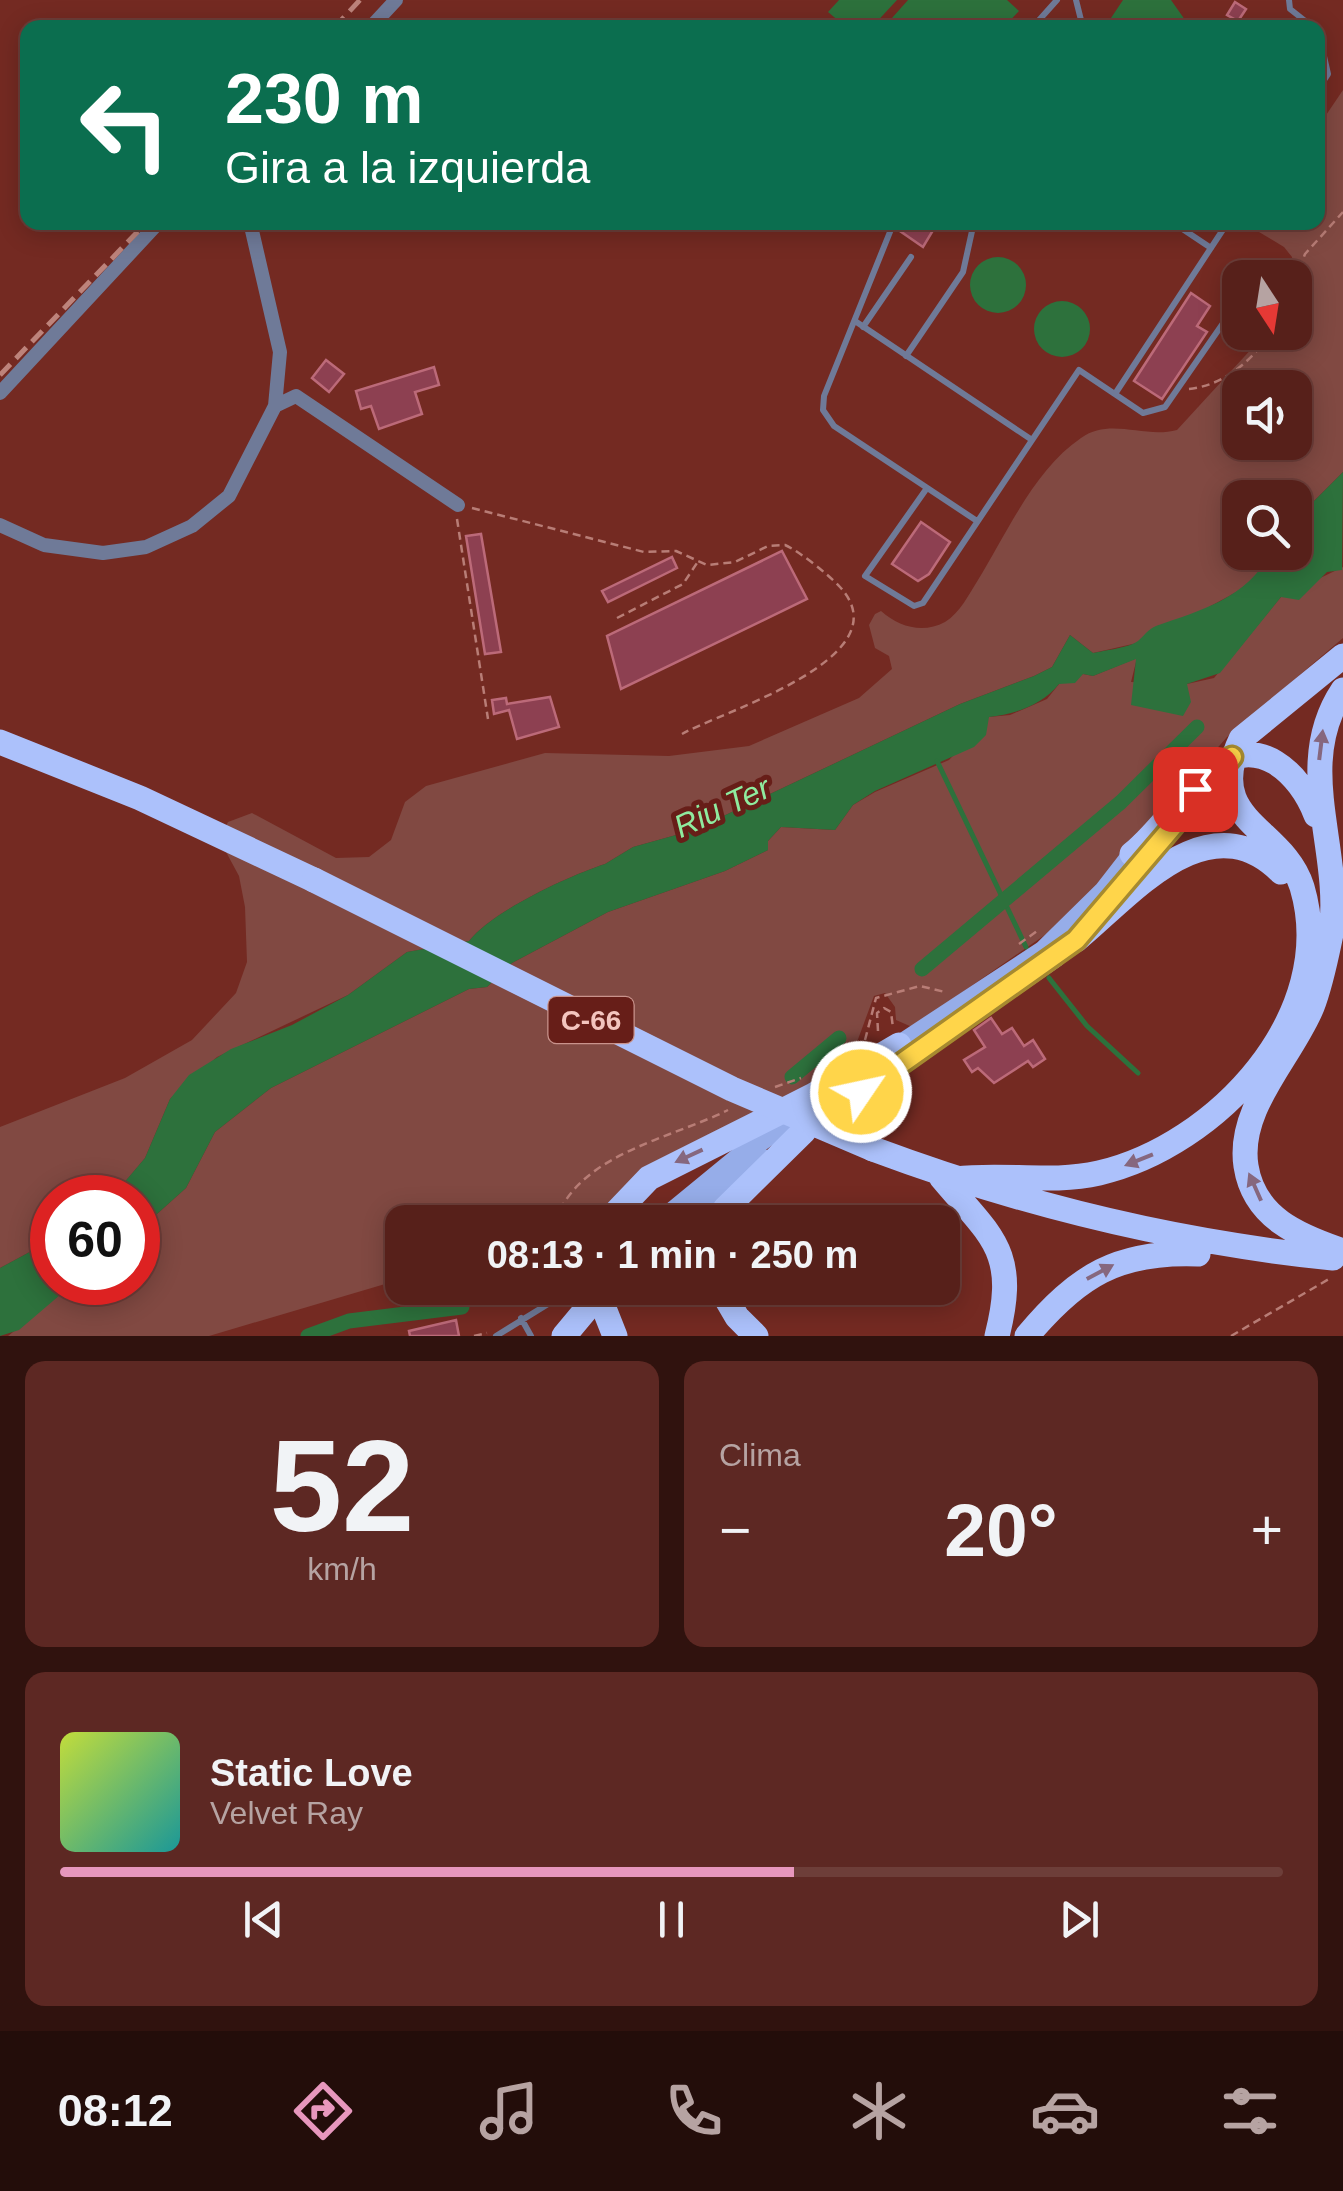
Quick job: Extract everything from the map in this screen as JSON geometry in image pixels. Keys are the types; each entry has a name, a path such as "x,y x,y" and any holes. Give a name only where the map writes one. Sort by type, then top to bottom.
{"highway":[{"path":"947,1176 1048,1180 1099,1173 1153,1154 1210,1120 1272,1048 1302,980 1308,924 1301,884 1232,794 1232,757 1241,739 1343,656"},
{"path":"1343,690 1328,713 1318,756 1332,857 1334,918 1319,986 1299,1035 1257,1104 1246,1142 1246,1165 1264,1208 1283,1226 1343,1251"},
{"name":"C-66","path":"0,742 157,806 732,1089 872,1149 947,1176 1102,1221 1338,1267"},
{"path":"1132,854 1161,830 1212,769 1232,757 1271,759 1291,770 1304,786 1332,857"},
{"path":"1076,940 1162,865 1210,847 1242,849 1274,865 1300,898 1308,924"},
{"path":"623,1205 649,1178 812,1096 896,1037"},
{"path":"730,1205 804,1131"},
{"path":"947,1176 979,1216 1002,1260 1006,1305 998,1336"},
{"path":"1028,1336 1070,1290 1128,1258 1238,1248"},
{"path":"564,1336 590,1305"},
{"path":"600,1305 615,1336"},
{"path":"731,1305 756,1336"}],"main road":[{"path":"681,1205 896,1037 924,1030 1044,950 1073,924 1227,744 1343,646"},
{"path":"705,1205 804,1131 1020,984 1076,940 1232,757 1343,664"},
{"path":"553,1336 581,1305"},
{"path":"573,1336 599,1305"}],"street":[{"path":"377,20 396,0"},
{"path":"0,392 152,230"},
{"path":"0,525 44,545 104,553 146,548 192,526 230,496 275,406 280,352 252,230"},
{"path":"275,406 290,396 302,397 376,453 458,504"}],"lane":[{"path":"1039,20 1058,0"},
{"path":"1290,0 1290,9 1304,20"},
{"path":"891,230 824,396 827,419 977,521"},
{"path":"906,356 963,272 972,230"},
{"path":"1184,230 1211,248"},
{"path":"1114,394 1223,230"},
{"path":"863,327 911,257"},
{"path":"854,322 1032,440"},
{"path":"927,488 865,576 907,604 923,603 1079,370 1143,412 1165,407 1222,325"},
{"path":"496,1336 543,1305"},
{"path":"520,1318 531,1336"}],"path":[{"path":"1303,260 1343,212"},
{"path":"1187,390 1208,387 1251,360 1258,350"},
{"path":"488,719 458,528 458,504 644,552 676,551 698,562 724,564 768,546 785,544 838,584 852,605 854,618 838,649 794,684 682,734"},
{"path":"617,618 683,584 698,562"},
{"path":"1010,950 1038,931"},
{"path":"864,1049 870,1007 876,998 920,986 950,991"},
{"path":"896,1037 891,1012 884,1008 876,1013 880,1034 896,1037 924,1030"},
{"path":"762,1093 809,1076"},
{"path":"562,1205 578,1186 613,1158 732,1108"},
{"path":"1231,1336 1338,1267"}],"shaded area":[{"path":"839,0 897,0 878,20 838,20 828,12"},
{"path":"908,0 1007,0 1019,11 1011,20 890,20"},
{"path":"1123,0 1171,0 1185,20 1110,20"},
{"path":"1343,90 1343,472 1312,503 1312,480 1222,480 1222,570 1262,570 1242,589 1185,620 1157,626 1137,643 1093,653 1070,635 1052,667 1034,676 960,704 694,830 633,847 513,907 469,941 407,952 348,995 217,1057 170,1099 145,1158 131,1175 30,1175 30,1252 0,1268 0,1127 125,1078 192,1040 236,993 247,962 245,907 239,876 219,839 228,822 252,813 336,858 369,857 391,840 405,802 426,786 545,753 669,756 749,746 859,698 892,669 889,656 875,648 869,625 875,614 881,611 903,625 920,628 945,622 968,597 1035,485 1064,451 1081,438 1104,429 1177,430 1222,381 1222,460 1312,460 1312,370 1232,370 1250,350 1312,350 1312,260 1292,257 1284,247 1256,230 1325,230 1325,117"},
{"path":"998,257 1018,265 1026,285 1018,305 998,313 978,305 970,285 978,265"},
{"path":"1062,301 1082,309 1090,329 1082,349 1062,357 1042,349 1034,329 1042,309"},
{"path":"1343,472 1342,570 1327,572 1299,600 1281,597 1220,673 1187,684 1191,702 1183,716 1131,705 1136,659 1093,676 1083,674 1075,683 1059,684 1028,707 989,717 986,735 974,747 875,791 853,805 835,830 781,827 768,841 768,850 725,871 608,912 512,963 487,987 469,989 271,1088 215,1132 186,1188 160,1211 160,1175 131,1175 145,1158 170,1099 189,1075 231,1049 292,1025 348,995 407,952 469,941 513,907 633,847 694,830 960,704 1034,676 1052,667 1070,635 1093,653 1129,645 1156,626 1236,592 1259,570 1312,570 1312,503"},
{"path":"1343,567 1343,638 1227,737 1068,919 912,1027 896,1020 895,1007 885,993 874,996 850,1061 623,1205 385,1205 385,1284 209,1336 8,1336 47,1305 160,1305 160,1211 186,1188 215,1132 271,1088 469,989 487,987 512,963 608,912 725,871 768,850 768,841 781,827 835,830 853,805 949,760 989,717 1010,715 1047,699 1059,684 1083,674 1093,676 1137,658 1131,682 1187,684 1214,678 1281,597"},
{"path":"30,1252 30,1305 48,1305 19,1330 0,1336 0,1268"}],"building":[{"path":"1235,2 1246,9 1239,20 1227,15"},
{"path":"901,230 933,230 923,247"},
{"path":"1191,293 1210,306 1197,326 1207,332 1162,399 1134,381"},
{"path":"326,360 344,374 329,392 312,378"},
{"path":"434,367 439,385 415,392 422,414 379,429 371,406 361,409 356,391"},
{"path":"921,522 950,542 929,574 918,581 892,564"},
{"path":"481,534 501,652 485,654 466,536"},
{"path":"782,551 807,599 621,689 607,636"},
{"path":"672,557 677,568 608,602 602,591"},
{"path":"550,697 559,727 517,739 509,710 494,714 492,700 506,698 507,704"},
{"path":"991,1018 1002,1034 1012,1028 1024,1046 1033,1040 1045,1059 1033,1067 1028,1061 994,1083 978,1068 972,1072 964,1060 985,1047 974,1030"},
{"path":"456,1320 459,1336 410,1336 409,1331"}],"waterway":[{"path":"922,969 1121,802 1197,727"},
{"path":"937,761 1026,947"},
{"path":"1049,978 1087,1026 1138,1073"},
{"path":"792,1077 839,1038"},
{"path":"308,1336 349,1321 462,1307"}],"railway":[{"path":"341,20 360,0"},
{"path":"0,375 139,230"}],"route":[{"path":"861,1092 1020,984 1076,940 1232,757 1212,769 1195,789"}],"water label":[{"name":"Riu Ter","path":"722,807"}]}
